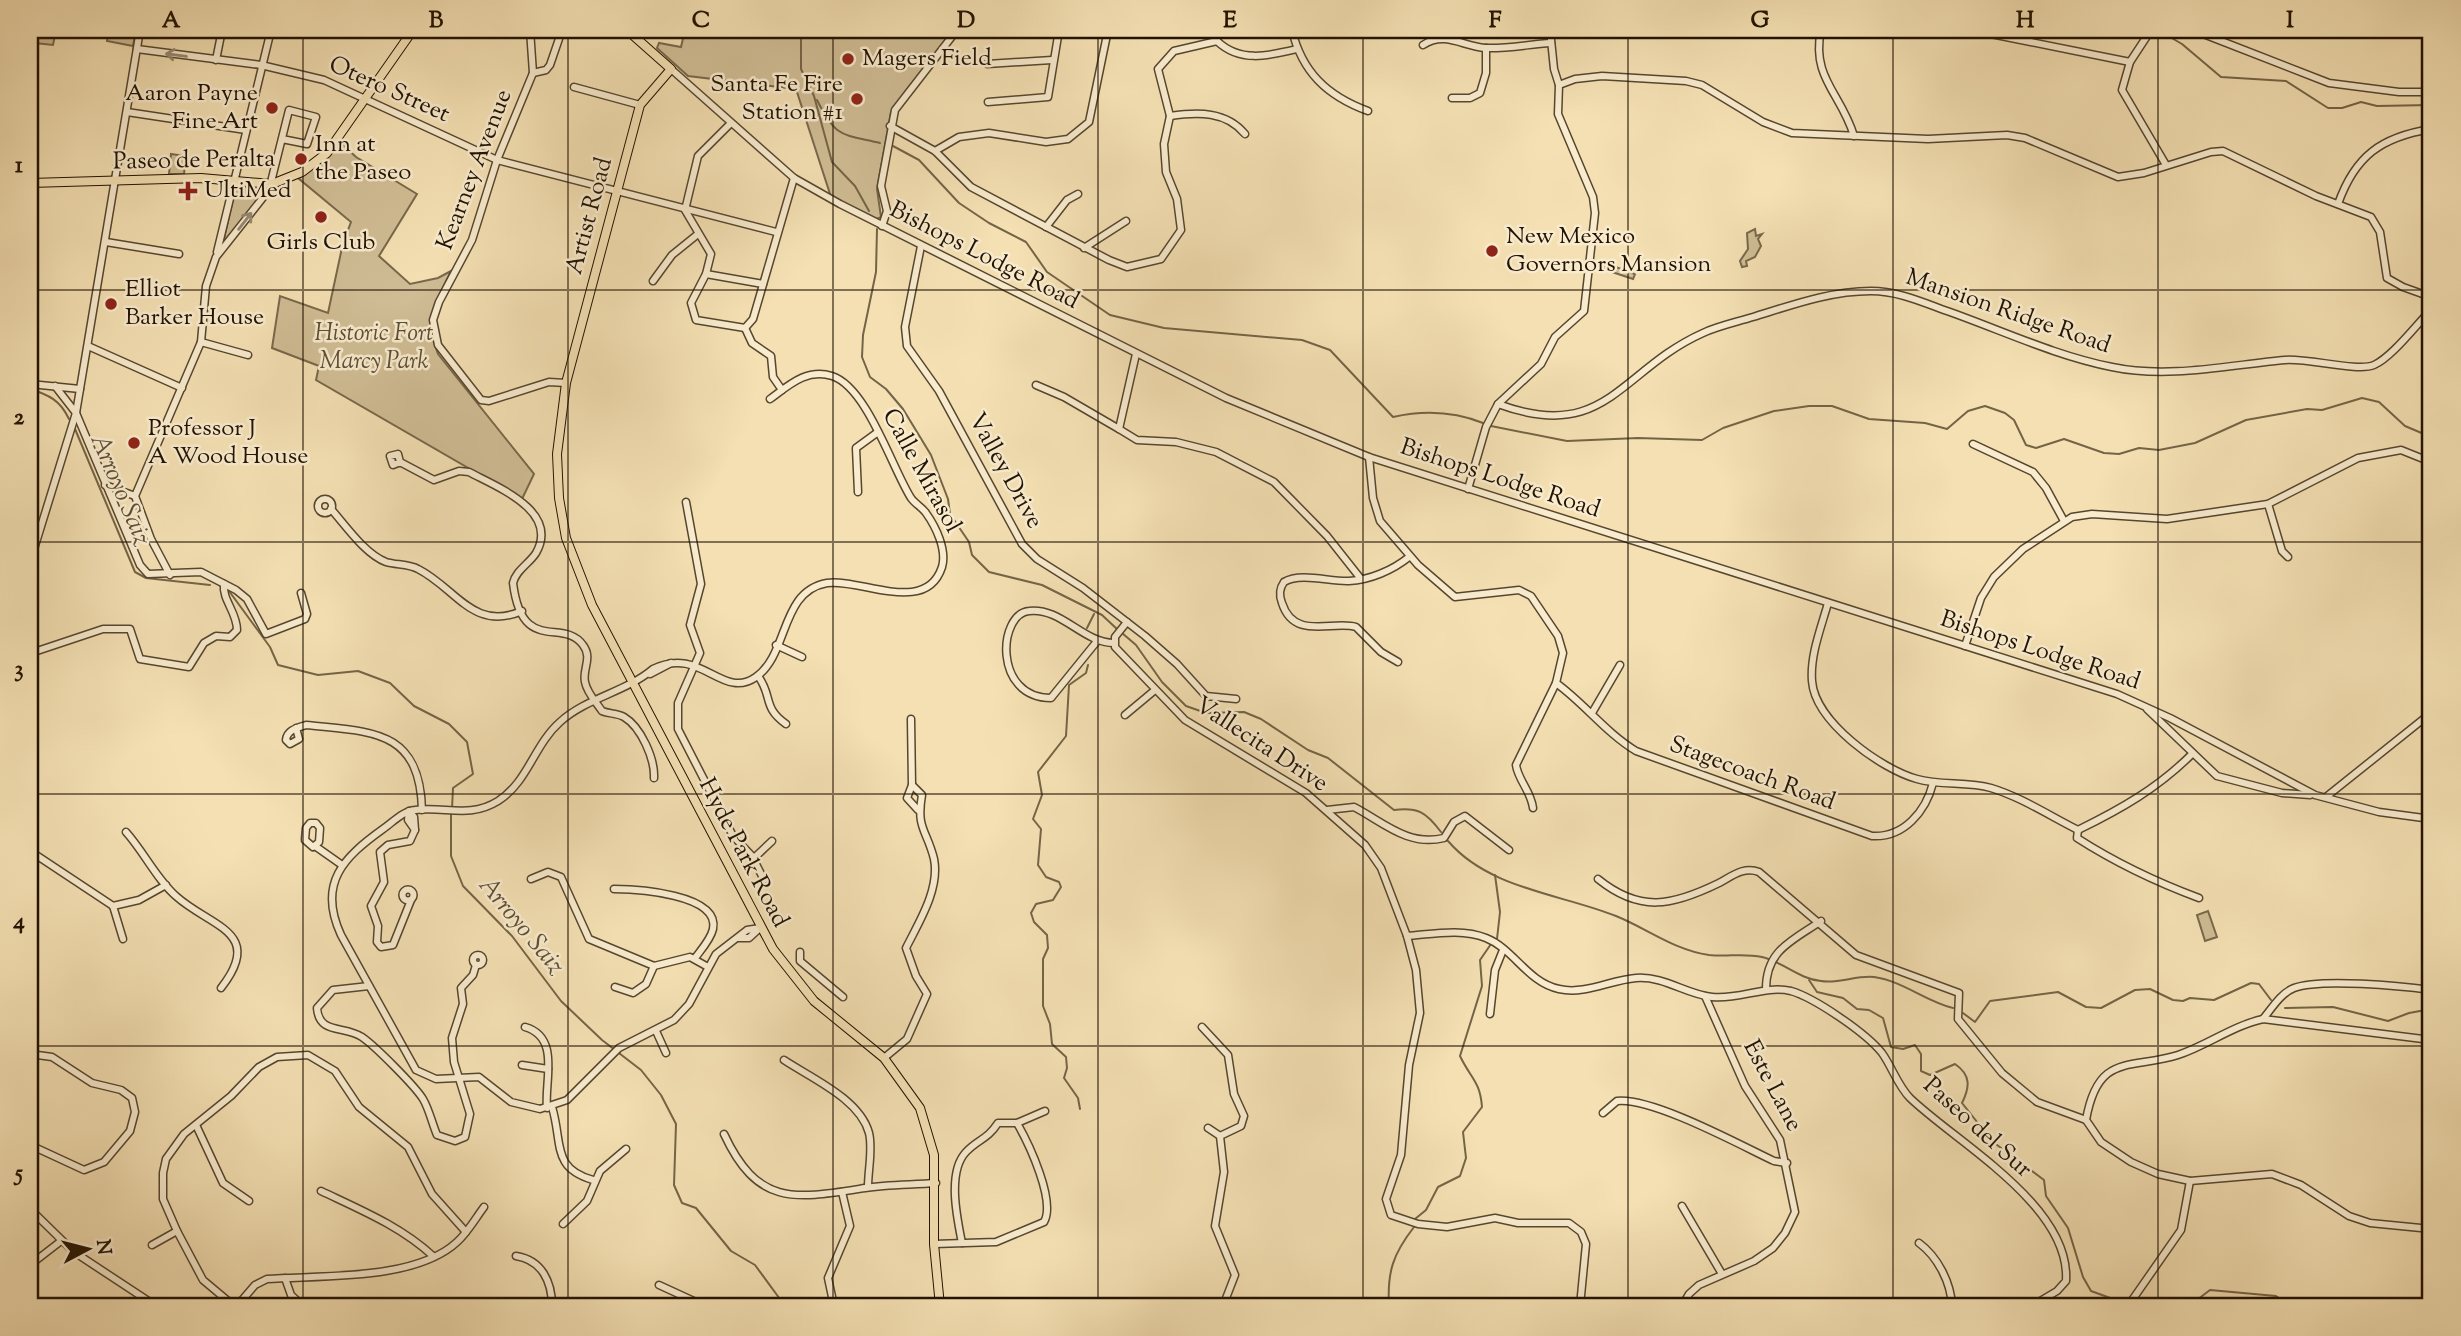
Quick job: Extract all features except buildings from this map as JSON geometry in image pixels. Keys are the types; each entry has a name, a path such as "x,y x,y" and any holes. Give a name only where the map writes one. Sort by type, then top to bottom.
{"main road":[{"name":"Paseo de Peralta","path":"30,183 201,177 272,184 302,172 321,159 366,100 413,30"},
{"name":"Bishops Lodge Road","path":"627,30 671,68"},
{"name":"Artist Road","path":"566,383 640,105 671,68"},
{"name":"Hyde Park Road","path":"566,383 557,454 559,498 566,538 592,606 760,928 787,970 828,1015 884,1058 920,1108 934,1155 934,1244 940,1306"}],"street":[{"path":"30,562 76,413 140,30"},
{"path":"216,60 222,30"},
{"path":"170,575 151,539 135,496 201,342 206,286 216,257 271,30"},
{"name":"Kearney Avenue","path":"530,30 533,73 497,160 472,240 439,302 433,320 438,345 481,400 489,401 549,382 566,383"},
{"path":"533,73 550,65 562,30"},
{"path":"883,226 887,211 881,186 890,126 904,96 957,30"},
{"path":"988,102 1048,97 1059,30"},
{"path":"934,151 959,137 989,133 1046,142 1068,139 1089,122 1108,30"},
{"path":"1217,30 1217,41 1229,52 1247,56 1272,55 1297,49"},
{"path":"1292,30 1302,62 1328,91 1368,110"},
{"path":"1468,489 1486,427 1498,404 1541,364 1555,337 1584,311 1595,213 1592,197 1558,114 1559,85 1550,30"},
{"path":"1821,30 1819,66 1850,121 1854,136"},
{"path":"1971,30 2130,62"},
{"path":"2151,30 2130,62 2122,90 2166,165"},
{"path":"2193,30 2329,83 2399,92 2431,92"},
{"path":"1423,45 1433,38 1444,37 1486,48 1551,43"},
{"path":"890,126 934,151 971,187 1084,248 1127,267 1161,259 1181,230 1177,199 1166,172 1164,144 1170,116 1158,69 1174,51 1217,41"},
{"path":"1452,98 1471,98 1480,93 1486,73 1486,48"},
{"name":"Otero Street","path":"137,49 261,65 324,80 497,160 776,232"},
{"path":"987,64 1052,60"},
{"name":"Bishops Lodge Road","path":"671,68 730,124 794,177 922,246 1271,419 1369,457 2143,704 2315,795 2379,812 2431,819"},
{"path":"1559,85 1575,79 1602,76 1686,81 1702,85 1763,122 1792,133 1928,139 2007,135 2025,138 2118,177 2144,173 2223,151 2338,204 2366,214 2376,222 2381,238 2384,272 2389,279 2431,297"},
{"path":"574,87 640,105"},
{"path":"216,257 272,184 282,139 289,110 316,117 307,144 282,139"},
{"path":"127,112 246,130"},
{"path":"1170,116 1214,115 1235,122 1245,134"},
{"path":"730,124 698,156 685,210 711,254 706,274 691,303 696,320 745,327"},
{"path":"2338,204 2352,172 2368,153 2391,141 2431,129"},
{"path":"745,327 753,319 794,177"},
{"path":"1046,227 1066,200 1078,194"},
{"path":"1084,248 1126,221"},
{"path":"653,281 672,255 698,234"},
{"path":"106,242 180,254"},
{"name":"Valley Drive","path":"922,246 905,331 909,350 939,391 1024,547 1127,622 1177,664 1206,696 1236,699"},
{"path":"706,274 763,284"},
{"name":"Mansion Ridge Road","path":"1498,404 1530,416 1559,418 1600,403 1622,391 1663,357 1702,333 1814,299 1849,292 1895,292 2073,356 2109,367 2134,369 2194,370 2296,360 2368,367 2384,358 2431,310"},
{"path":"745,327 752,343 771,356 773,377 782,390"},
{"path":"201,342 248,355"},
{"path":"88,346 182,388"},
{"path":"1119,429 1136,354"},
{"name":"Calle Mirasol","path":"758,676 795,606 814,587 834,583 912,593 928,587 940,571 943,554 940,539 926,513 912,499 878,432 850,388 835,377 807,375 770,399"},
{"path":"30,384 80,389"},
{"path":"1036,385 1064,397 1137,440 1176,442 1216,452 1274,482 1327,536 1362,579"},
{"path":"55,386 76,413 139,565 148,574 201,572 247,599 266,634 306,619 306,607 301,593"},
{"path":"858,492 856,448 878,432"},
{"path":"1973,444 2033,472 2046,488 2064,521"},
{"path":"1965,646 1979,603 1994,577 2014,556 2064,521 2092,514 2167,519 2268,504 2358,458 2401,450 2431,462"},
{"path":"1369,457 1378,517 1409,556 1455,597 1519,590 1531,596 1559,636 1563,653 1556,683 1516,770 1531,793 1533,808"},
{"path":"400,462 434,480 459,471 470,472 534,512 541,532 539,547 513,580 522,611 533,628 573,637 582,643 588,656 585,684 603,712 619,715 633,725 653,763 654,778"},
{"path":"106,485 135,496"},
{"path":"686,502 701,581 699,598 690,625 700,650 678,704 678,729 733,836 753,859 764,880"},
{"path":"2268,504 2282,551 2288,557"},
{"path":"331,509 375,556 386,562 417,568 474,611 500,618 522,611"},
{"path":"1398,662 1381,652 1364,633 1353,626 1321,628 1296,621 1287,614 1280,598 1281,587 1289,579 1362,579 1394,568 1409,556"},
{"path":"30,650 34,652 103,629 130,629 139,659 189,667 204,643 216,636 230,638 237,630 233,608 223,591 224,584"},
{"path":"1828,603 1812,670 1812,687 1820,704 1835,723 1869,755 1900,774 1933,783 1992,788 2078,830"},
{"path":"1098,640 1051,698 1022,689 1009,672 1010,629 1015,618 1024,612 1034,611 1054,616 1098,640 1115,639 1127,622"},
{"name":"Vallecita Drive","path":"1115,639 1155,690 1197,729 1287,780 1327,810 1374,855 1407,936 1416,970 1420,1013 1409,1065 1401,1155 1386,1199 1391,1215 1418,1224 1447,1227 1499,1218 1518,1223 1569,1223 1583,1234 1587,1244 1580,1306"},
{"path":"776,645 802,657"},
{"path":"760,928 747,930 719,950 684,1011 656,1031 619,1048 572,1095 550,1108 520,1106 479,1077 432,1078 412,1066 333,914 334,885 342,865 352,852 409,811 459,813 482,808 505,796 521,779 556,725 595,701 648,674 656,673 673,662 695,666 733,683 748,682 758,676 765,685 772,713 786,724"},
{"path":"1591,713 1620,665"},
{"name":"Stagecoach Road","path":"1556,683 1616,738 1636,751 1872,836 1889,835 1906,826 1923,808 1933,783"},
{"path":"1125,715 1155,690"},
{"path":"2143,704 2217,776 2282,793 2315,795"},
{"path":"2326,797 2431,713"},
{"path":"911,719 912,785 907,798 918,810"},
{"path":"296,729 306,725 377,733 394,743 410,759 420,778 422,810"},
{"path":"30,750 34,755 30,762"},
{"path":"2078,830 2116,812 2164,782 2192,754"},
{"path":"884,1058 907,1039 927,994 916,976 906,948 935,882 933,859 923,836 918,810 922,795 912,785"},
{"path":"1327,810 1354,807 1381,826 1432,841 1444,838 1454,822 1465,816 1508,850"},
{"path":"409,811 408,820 415,830 410,841 388,845 380,855 384,882 372,906 377,926 376,942 381,947 393,945 411,900"},
{"path":"2078,830 2077,838 2102,854 2150,880 2199,898"},
{"path":"126,832 177,897 228,930 237,947 237,968 221,988"},
{"path":"753,859 772,841"},
{"path":"315,846 342,865"},
{"path":"30,850 113,905 123,939"},
{"path":"1598,878 1624,897 1645,904 1690,894 1741,871 1753,869 1765,875 1821,921 1856,955 1959,993 1958,1019 2002,1073 2037,1102 2086,1120 2101,1142 2131,1162 2190,1181 2272,1174 2301,1185 2349,1216 2370,1223 2431,1228"},
{"path":"531,879 548,872 561,877 589,939 654,966 695,958 713,931 712,917 706,910 662,892 614,889"},
{"path":"113,905 139,900 166,885"},
{"path":"1766,989 1771,960 1789,943 1821,921"},
{"name":"Paseo del Sur","path":"1407,936 1465,933 1488,939 1537,980 1559,989 1580,990 1646,977 1663,980 1705,996 1737,997 1766,989 1802,995 1861,1033 1879,1050 1909,1096 2010,1178 2064,1252 2066,1280 2057,1292 2032,1306"},
{"path":"1490,1014 1495,970 1503,950"},
{"path":"800,952 800,961"},
{"path":"695,958 708,967"},
{"path":"787,970 800,961"},
{"path":"800,961 843,997"},
{"path":"369,986 333,990 317,1008 318,1018 327,1028 356,1034 368,1041 423,1099 437,1135 455,1141 465,1137 470,1114 458,1076 453,1043 457,1037 456,1028 463,1004 461,988 473,975 475,965"},
{"path":"615,987 633,993 646,984 654,966"},
{"path":"2263,1019 2283,996 2301,986 2396,986 2431,990"},
{"name":"Este Lane","path":"1682,1306 1695,1287 1763,1255 1788,1228 1795,1206 1778,1134 1745,1086 1705,996"},
{"path":"2086,1120 2089,1103 2099,1084 2116,1068 2143,1060 2177,1055 2231,1028 2263,1019 2431,1040"},
{"path":"526,1027 537,1032 549,1054 550,1108 563,1163 575,1175 593,1180"},
{"path":"1202,1027 1228,1055 1234,1094 1244,1113 1241,1126 1220,1136"},
{"path":"656,1031 666,1053"},
{"path":"30,1054 52,1058 92,1083 121,1090 132,1098 135,1112 130,1130 104,1163 84,1170 30,1145"},
{"path":"466,1232 432,1194 408,1147 359,1107 335,1071 318,1059 287,1055 267,1061 174,1145 163,1173 163,1199 177,1231 204,1280 235,1306 255,1284 267,1279 381,1273 433,1256 448,1249 466,1232 484,1207"},
{"path":"784,1060 847,1102 864,1119 870,1136 868,1187"},
{"path":"522,1065 548,1069"},
{"path":"1603,1113 1617,1101 1639,1104 1671,1114 1774,1161 1787,1163"},
{"path":"962,1243 957,1214 959,1162 971,1147 987,1139 998,1122 1017,1123 1045,1111"},
{"path":"934,1244 1000,1242 1039,1226 1046,1219 1048,1202 1030,1146 1017,1123"},
{"path":"196,1125 223,1183 249,1201"},
{"path":"1208,1128 1220,1136 1224,1172 1215,1222 1235,1275 1223,1306"},
{"path":"724,1134 736,1159 750,1176 766,1187 785,1194 810,1196 868,1187 936,1183"},
{"path":"563,1224 587,1201 593,1180 604,1166 626,1149"},
{"path":"2128,1306 2181,1230 2190,1181"},
{"path":"321,1191 413,1238 433,1256"},
{"path":"834,1306 828,1278 850,1226 842,1192"},
{"path":"1682,1206 1722,1274"},
{"path":"30,1209 61,1241 156,1306"},
{"path":"152,1245 177,1231"},
{"path":"30,1265 61,1241"},
{"path":"1919,1243 1930,1250 1938,1263 1949,1286 1952,1306"},
{"path":"516,1256 533,1261 545,1272 552,1306"},
{"path":"285,1278 291,1295 303,1306"},
{"path":"659,1285 696,1302 699,1306"}],"green space":[{"path":"33,30 56,30 53,45 35,43"},
{"path":"109,30 136,30 133,46 107,41"},
{"path":"685,30 955,30 891,112 877,189 881,217 877,219 831,197 796,89 688,76 657,48 659,43 681,47"},
{"name":"Historic Fort Marcy Park","path":"340,142 356,157 417,194 379,256 410,284 438,278 451,271 434,311 434,342 438,354 534,474 522,499 316,380 319,366 272,348 280,296 328,313 343,243 351,222 298,178 326,159"},
{"path":"171,154 186,156 184,174 169,174"},
{"path":"236,186 268,189 223,243"},
{"path":"1755,229 1756,236 1762,234 1758,239 1761,246 1755,257 1746,261 1747,266 1742,267 1740,261 1748,249 1747,233"},
{"path":"1599,261 1635,274 1633,279 1597,267"},
{"path":"2208,911 2217,937 2205,941 2197,915"}],"waterway":[{"path":"801,30 801,69 814,96 832,162 855,186 869,211"},
{"path":"2067,30 2077,36 2089,32 2110,37 2141,33"},
{"path":"2155,33 2163,33 2182,44 2221,77 2286,81 2328,108 2342,108 2361,102 2377,106 2431,105"},
{"path":"817,100 835,128 856,138 880,143"},
{"path":"893,146 919,160 959,203 989,223 1026,242 1047,272 1110,315 1164,328 1302,340 1330,350 1393,417 1438,413 1483,423"},
{"path":"877,229 876,272 863,335 862,357 870,377 886,389 903,409 931,455 948,499 950,514 969,542 972,555 989,572 1042,585 1102,615 1118,630"},
{"name":"Arroyo Saiz","path":"30,389 53,399 69,419"},
{"path":"1491,426 1567,441 1638,438 1702,440 1723,428 1774,411 1809,406 1832,406 1869,419 1925,423 1947,429 1968,411 1985,406 2005,413 2014,420 2026,445 2036,448 2064,439 2104,453 2119,454 2139,448 2159,450 2195,443 2246,420 2307,409 2322,410 2362,398 2379,402 2405,426 2431,437"},
{"name":"Arroyo Saiz","path":"75,429 135,572 146,578 210,585"},
{"name":"Arroyo Saiz","path":"229,591 270,647 278,665 318,675 358,671 390,683 414,706 449,724 467,742 473,774 453,788 452,809"},
{"path":"1087,628 1094,614"},
{"path":"1122,633 1136,645 1162,682 1186,706 1206,713 1244,712 1261,719 1308,750 1328,758 1394,810 1409,809 1421,812 1441,832"},
{"path":"1080,1109 1078,1098 1064,1078 1066,1057 1052,1044 1050,1024 1043,1006 1043,959 1048,948 1047,935 1034,922 1031,913 1036,904 1053,900 1061,887 1059,882 1046,877 1038,865 1041,829 1033,819 1042,795 1038,772 1066,736 1069,685 1086,673 1088,665"},
{"name":"Arroyo Saiz","path":"451,814 451,856 463,886 512,936 561,1001 602,1040 641,1070 661,1095 676,1124 674,1185 682,1203 696,1208 731,1251 755,1265 785,1306"},
{"path":"1448,841 1465,857 1505,880 1616,916 1684,949 1709,955 1762,957 1813,980 1834,981 1868,977 1885,979 1953,1008"},
{"path":"1495,875 1500,912 1497,939"},
{"path":"1415,1219 1426,1210 1438,1187 1460,1176 1466,1158 1463,1132 1482,1107 1477,1086 1460,1056 1482,986 1480,960 1491,944"},
{"path":"1809,980 1817,992 1843,998 1857,1009 1869,1010 1883,1018 1891,1047 1903,1049 1915,1045 1921,1054 1921,1071 1930,1075 1955,1064 1964,1072 1968,1082 1962,1103 1993,1142 2044,1180 2046,1196 2068,1228 2083,1277 2091,1291 2124,1303"},
{"path":"1963,1013 1975,1022 1990,1001 2058,992 2086,1007 2101,1008 2135,990 2150,989 2173,1000 2214,1000 2251,983 2259,984 2271,1000"},
{"path":"2285,1008 2333,1007 2388,1021 2431,1009"},
{"path":"1389,1306 1390,1273 1396,1255 1414,1227"},
{"path":"2189,1306 2210,1290 2276,1296 2291,1306"}],"place":[{"name":"Magers Field","path":"848,59"},
{"name":"Santa Fe Fire Station #1","path":"857,99"},
{"name":"Aaron Payne Fine Art","path":"272,108"},
{"name":"Inn at the Paseo","path":"301,159"},
{"name":"UltiMed","path":"188,191"},
{"name":"Girls Club","path":"321,217"},
{"name":"New Mexico Governors Mansion","path":"1492,251"},
{"name":"Elliot Barker House","path":"111,304"},
{"name":"Professor J A Wood House","path":"134,443"}]}
